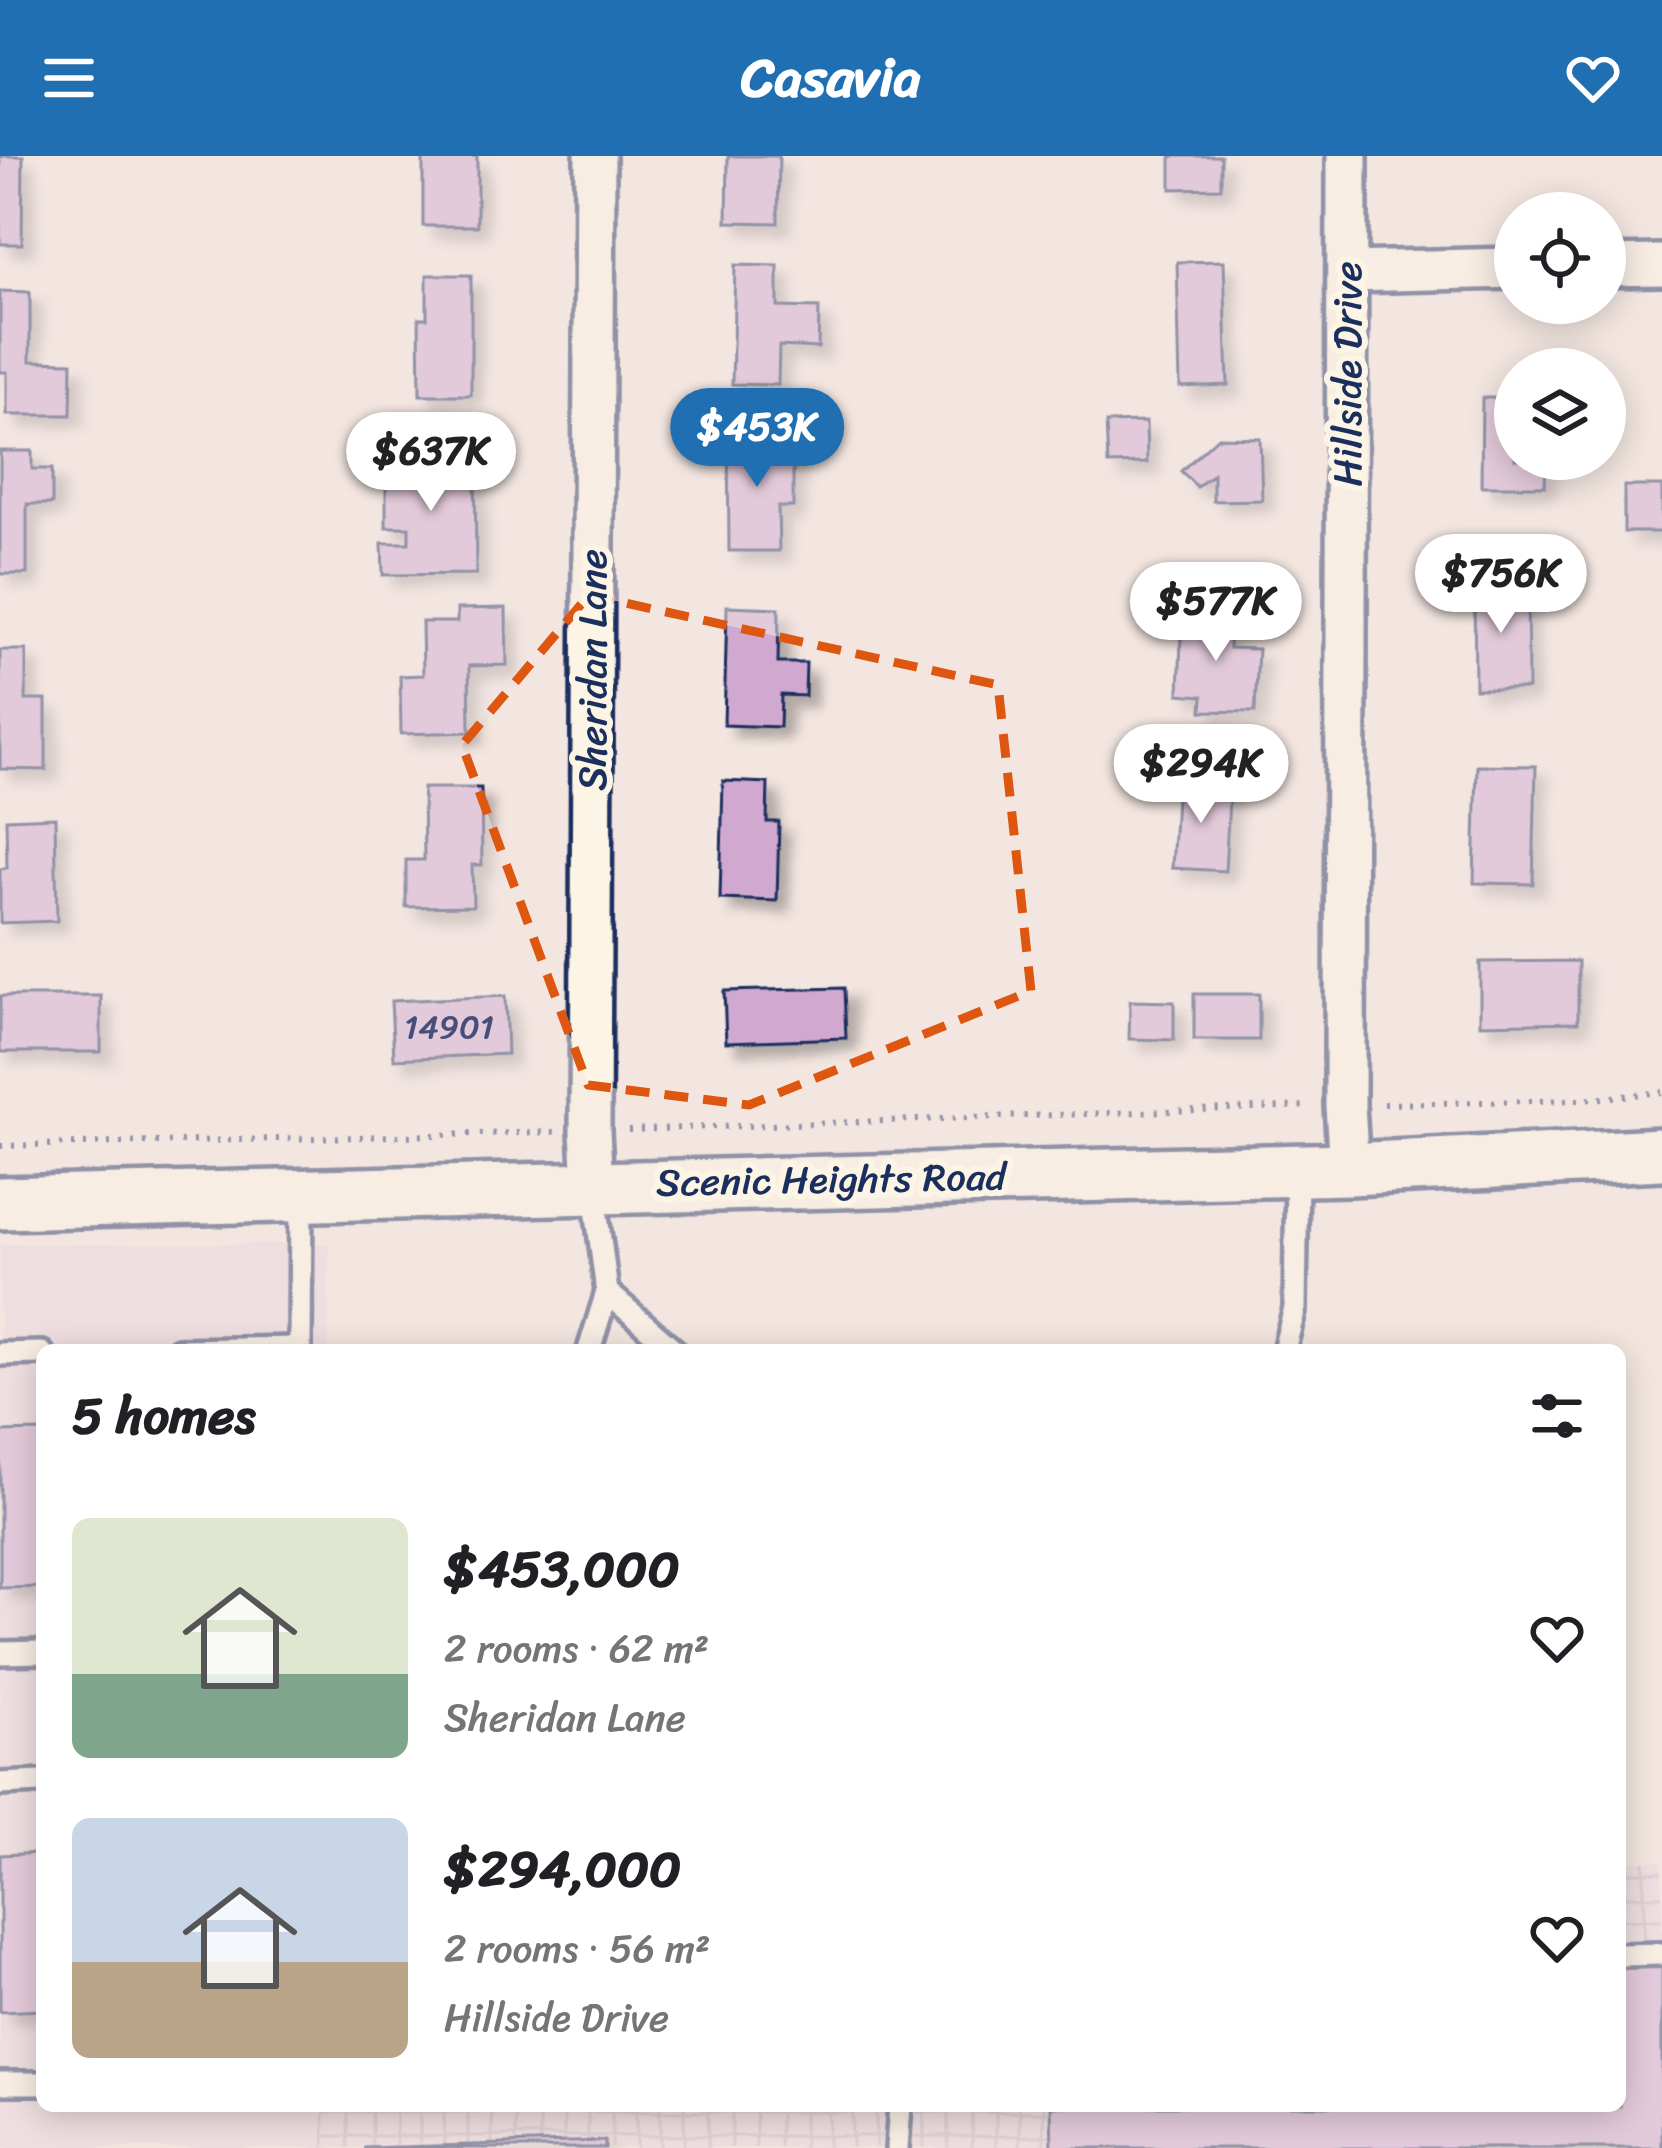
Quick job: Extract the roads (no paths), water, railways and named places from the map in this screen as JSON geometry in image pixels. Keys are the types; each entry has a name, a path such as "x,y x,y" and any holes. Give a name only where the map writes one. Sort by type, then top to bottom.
{"street":[{"name":"Sheridan Lane","path":"593,1185 595,156"},
{"name":"Hillside Drive","path":"1348,156 1345,1105 1349,1168"},
{"path":"1626,266 1662,265"},
{"path":"1348,272 1494,269"},
{"name":"Scenic Heights Road","path":"0,1203 1349,1168 1662,1154"}],"lane":[{"path":"1286,1344 1295,1308 1297,1169"},
{"path":"592,1344 607,1292 593,1185"},
{"path":"300,1344 302,1193"},
{"path":"607,1292 667,1344"},
{"path":"0,1354 36,1353"},
{"path":"0,1653 36,1652"},
{"path":"0,1784 36,1782"},
{"path":"1626,1955 1662,1954"},
{"path":"0,2083 36,2083"},
{"path":"897,2148 900,2112"}]}
